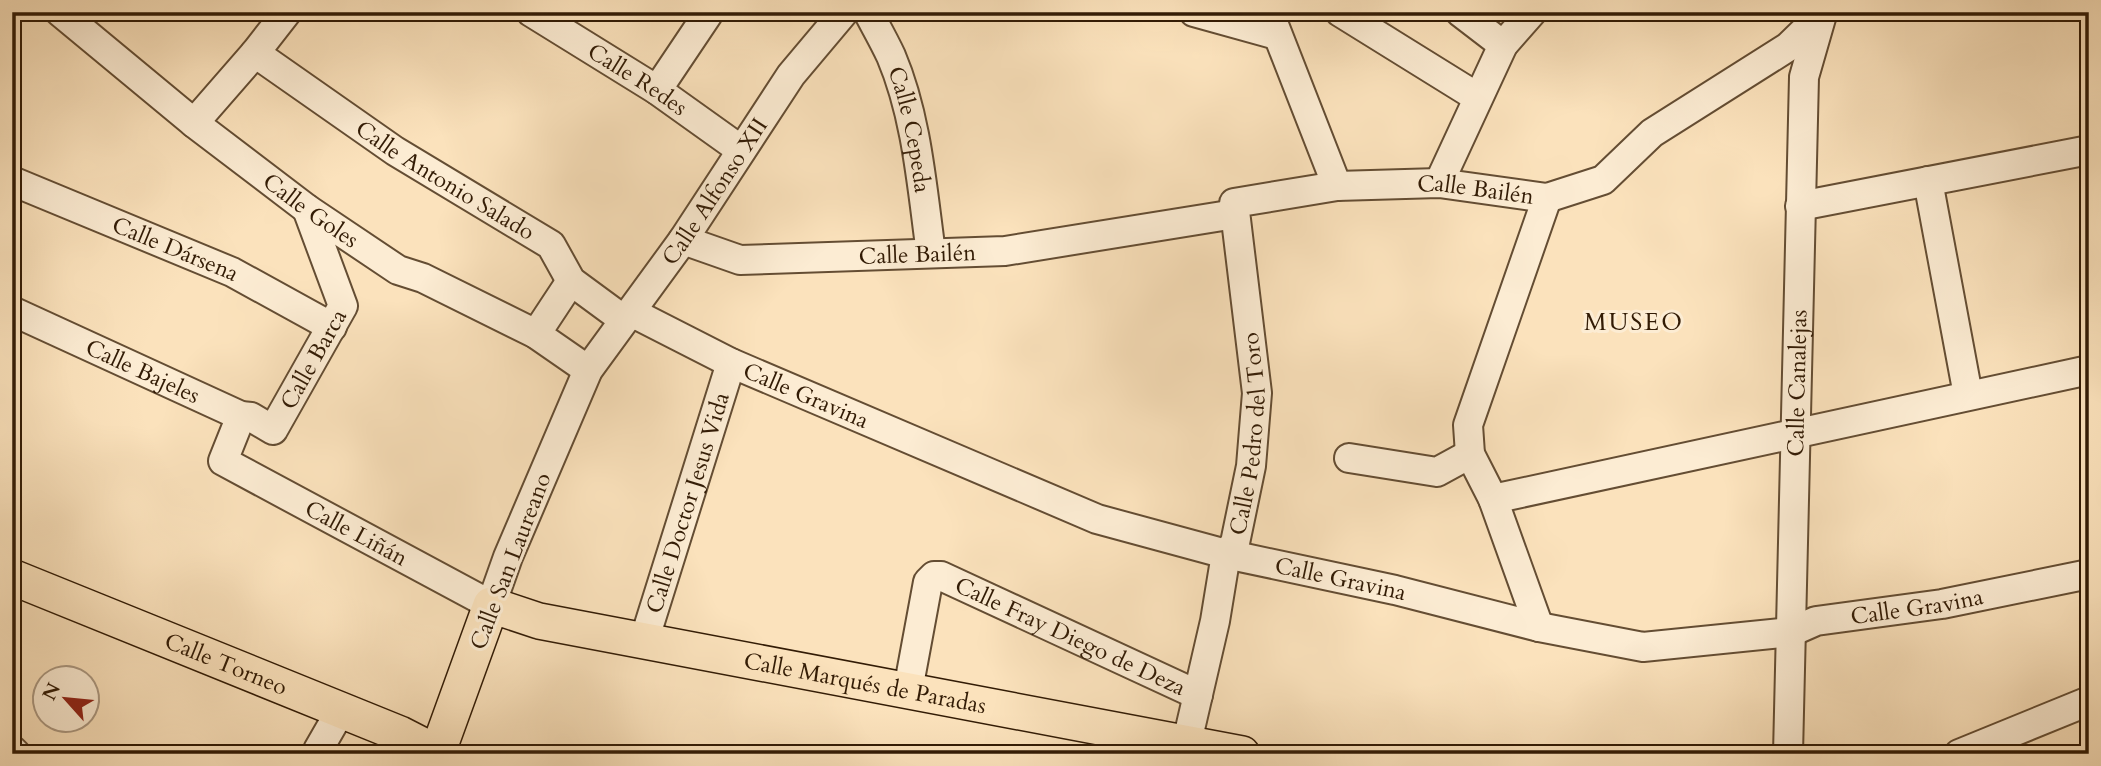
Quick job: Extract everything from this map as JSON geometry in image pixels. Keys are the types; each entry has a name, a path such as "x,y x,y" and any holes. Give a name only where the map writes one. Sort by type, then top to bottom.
{"main road":[{"name":"Calle Torneo","path":"12,578 400,734 437,753"},
{"name":"Calle Marqués de Paradas","path":"491,605 539,621 1242,754"},
{"name":"Calle San Laureano","path":"437,753 491,605"}],"street":[{"name":"Calle Goles","path":"60,12 194,123 307,209 398,270 424,278 536,334 588,370"},
{"path":"194,123 287,12"},
{"name":"Calle Redes","path":"531,12 657,90 741,150"},
{"path":"657,90 708,14 705,12"},
{"name":"Calle Alfonso XII","path":"588,370 683,240 791,75 844,12"},
{"name":"Calle Cepeda","path":"868,12 891,57 905,98 917,151 931,253"},
{"path":"1194,12 1273,24 1337,186"},
{"path":"1340,12 1477,97"},
{"path":"1460,12 1503,44"},
{"path":"1439,183 1503,44 1532,12"},
{"name":"Calle Bailén","path":"683,240 740,260 1004,251 1234,209 1337,186 1439,183 1547,198 1603,180 1652,133 1788,47 1823,14"},
{"name":"Calle Canalejas","path":"1788,754 1804,77 1823,14"},
{"name":"Calle Antonio Salado","path":"255,53 395,151 551,245 571,281 627,316"},
{"path":"1800,206 2089,150"},
{"name":"Calle Dársena","path":"12,181 232,272 332,327"},
{"path":"1928,181 1968,395"},
{"path":"1539,627 1493,499 1470,454 1468,425 1547,198"},
{"name":"Calle Barca","path":"273,430 344,306 307,209"},
{"name":"Calle Pedro del Toro","path":"1187,742 1226,554 1235,543 1251,466 1258,393 1234,209"},
{"path":"536,334 571,281"},
{"name":"Calle Bajeles","path":"12,311 241,416 251,417 273,430"},
{"name":"Calle Gravina","path":"627,316 1097,519 1226,554 1395,590 1539,627 1643,647 1791,632 1816,621 1942,604 2089,574"},
{"name":"Calle Doctor Jesus Vida","path":"644,641 731,363"},
{"name":"Calle San Laureano","path":"491,605 508,557 588,370"},
{"path":"1493,499 2089,370"},
{"name":"Calle Liñán","path":"241,416 223,461 491,605"},
{"path":"1349,458 1437,472 1470,454"},
{"name":"Calle Fray Diego de Deza","path":"908,690 928,582 934,576 941,576 1198,695"},
{"path":"1959,754 2089,701"},
{"path":"318,750 341,710"},
{"path":"12,750 16,754"}],"district":[{"name":"MUSEO","path":"1634,322"}]}
